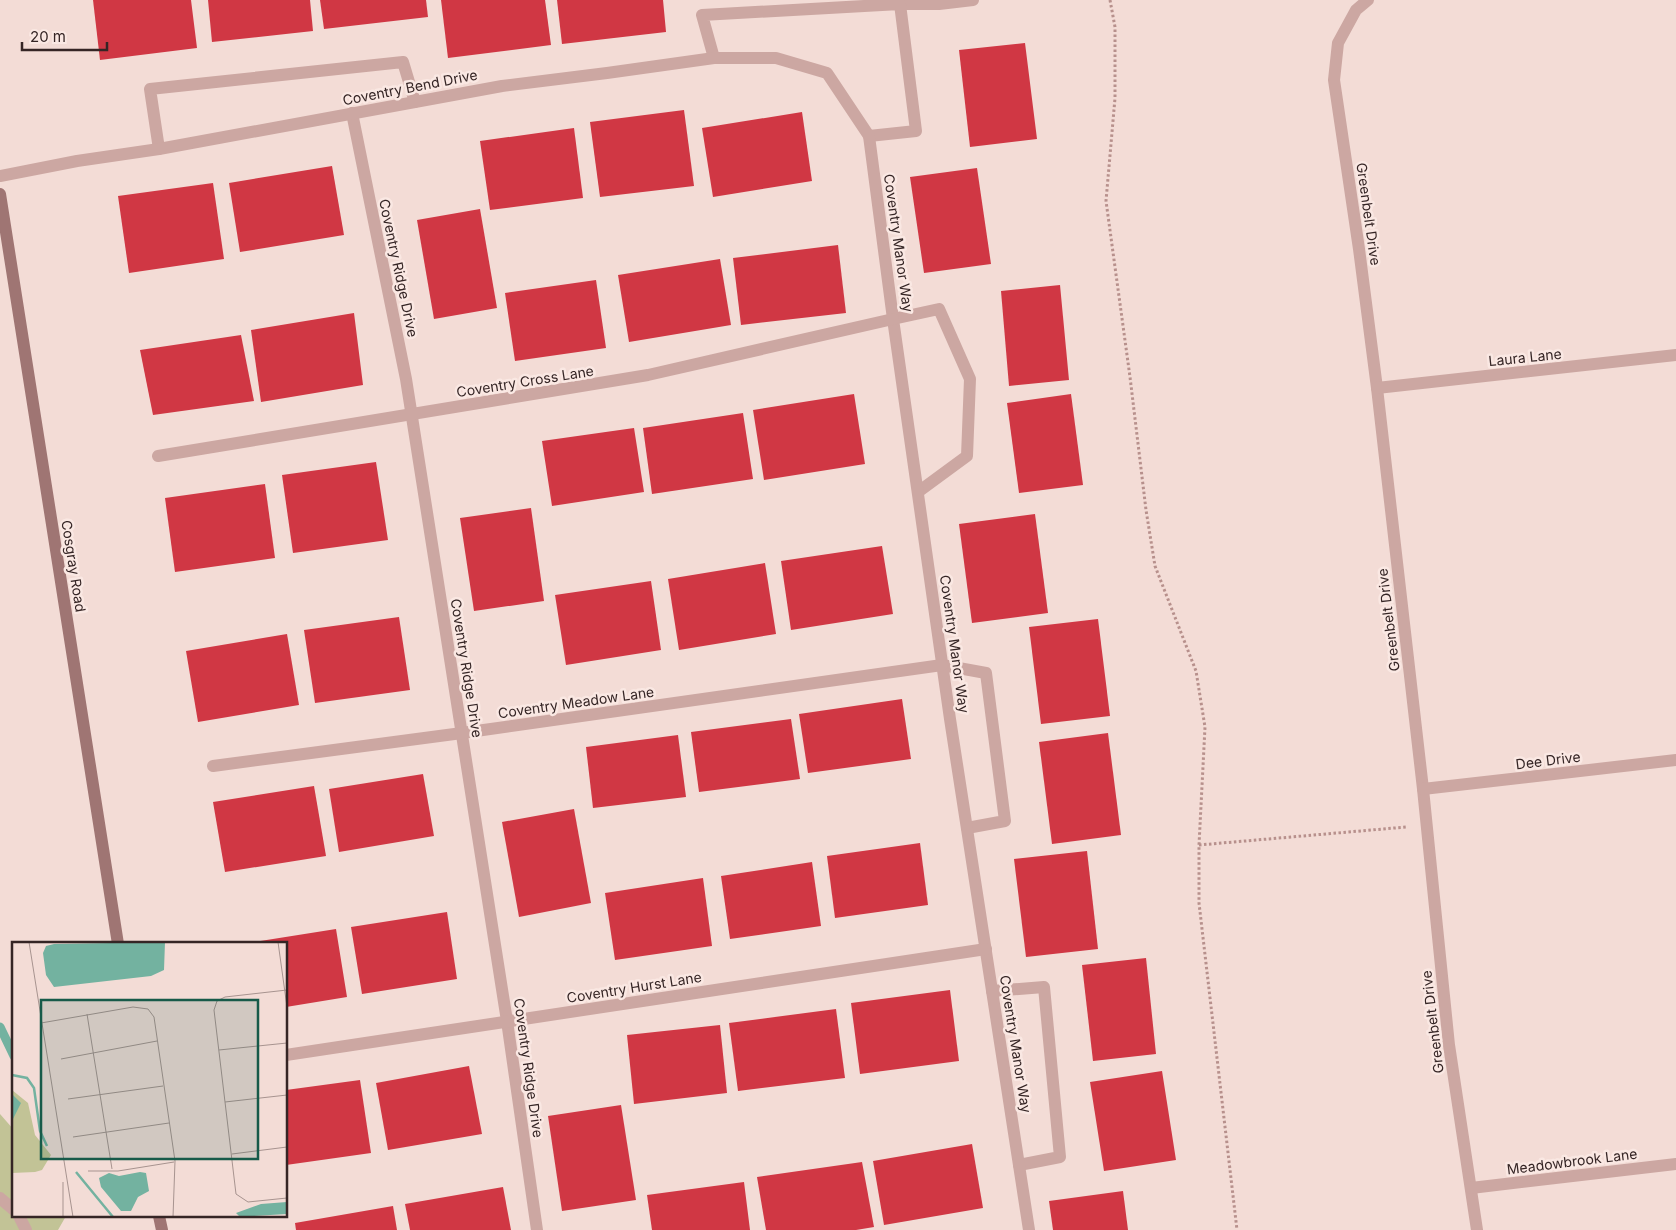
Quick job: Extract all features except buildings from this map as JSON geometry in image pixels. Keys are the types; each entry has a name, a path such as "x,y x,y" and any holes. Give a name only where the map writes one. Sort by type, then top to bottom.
{"main road":[{"name":"Cosgray Road","path":"0,194 104,845 118,942"}],"street":[{"path":"714,58 702,16 900,4 939,4 973,0"},
{"name":"Greenbelt Drive","path":"1368,0 1356,10 1338,43 1334,80 1359,249 1376,388 1423,790 1449,1045 1477,1230"},
{"path":"869,136 916,131 900,4"},
{"name":"Coventry Bend Drive","path":"0,176 160,149 502,86 714,58 776,58 826,73"},
{"path":"160,149 150,89 403,62 415,102"},
{"name":"Coventry Manor Way","path":"826,73 869,136 942,665 1029,1230"},
{"name":"Coventry Ridge Drive","path":"352,113 412,414 507,1021 537,1230"},
{"name":"Coventry Cross Lane","path":"158,456 648,375 939,309 970,379 967,456 918,492"},
{"name":"Laura Lane","path":"1376,388 1676,355"},
{"name":"Coventry Meadow Lane","path":"213,766 942,665 986,673 1005,820 967,828"},
{"name":"Dee Drive","path":"1423,790 1676,760"},
{"name":"Coventry Hurst Lane","path":"288,1054 986,949"},
{"path":"992,991 1044,987 1060,1157 1019,1165"},
{"name":"Meadowbrook Lane","path":"1471,1188 1676,1164"},
{"path":"0,1198 12,1208"},
{"path":"20,1218 26,1230"}],"path":[{"path":"1110,0 1115,27 1115,98 1106,201 1155,566 1196,671 1205,727 1199,844 1199,904 1237,1230"},
{"path":"1199,844 1427,826"}],"green space":[{"path":"0,1114 12,1128 12,1218 65,1218 58,1230 0,1230"}],"waterway":[{"path":"0,1027 12,1052"}]}
